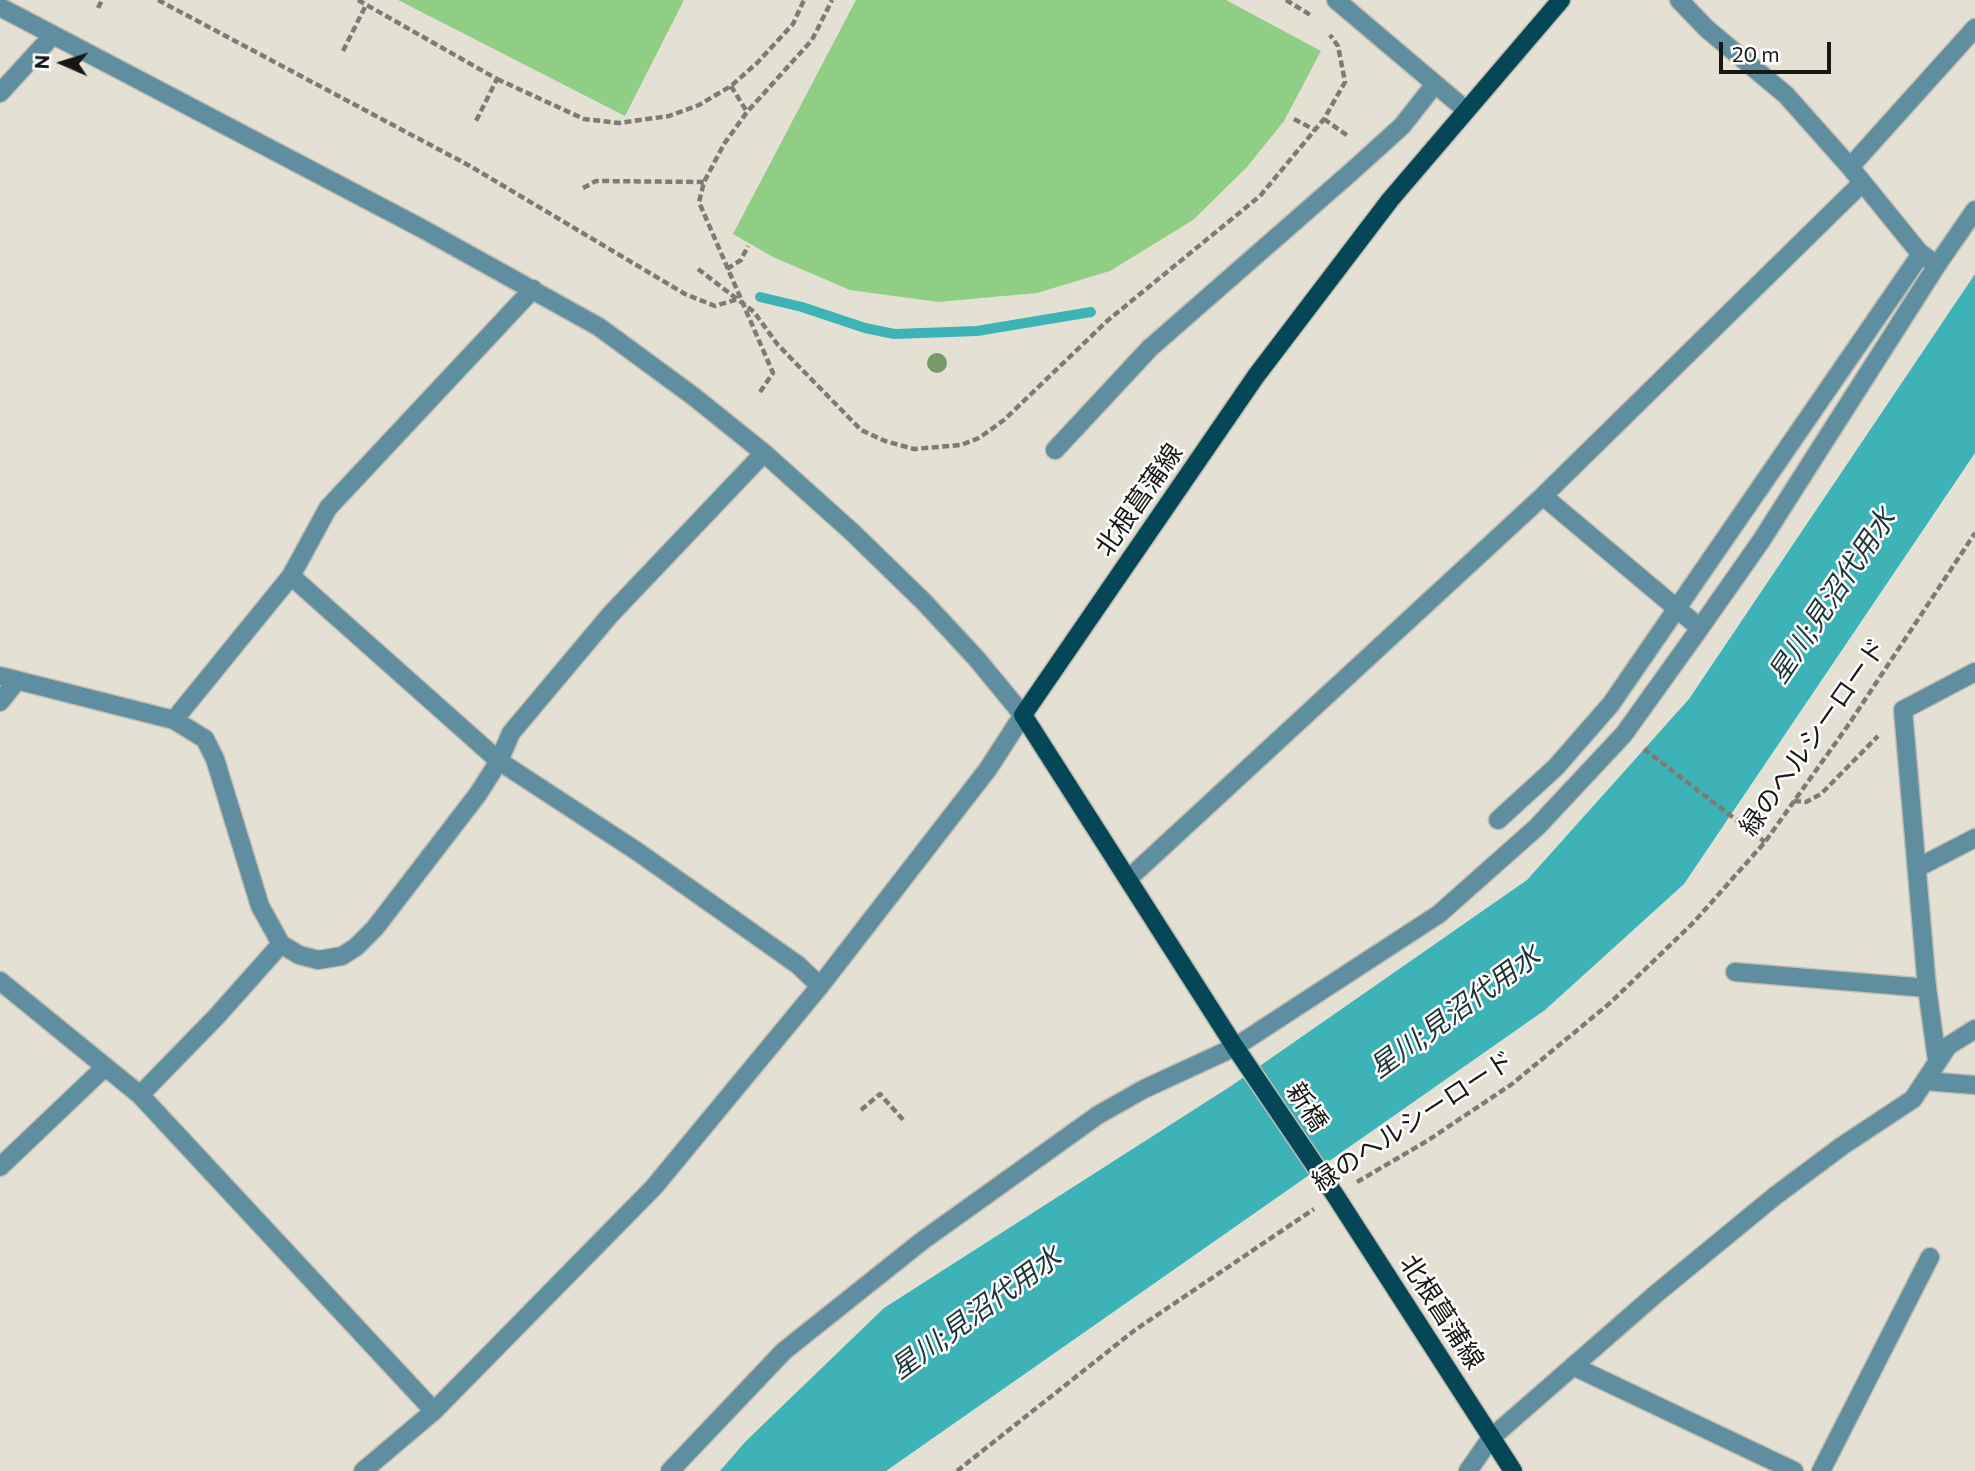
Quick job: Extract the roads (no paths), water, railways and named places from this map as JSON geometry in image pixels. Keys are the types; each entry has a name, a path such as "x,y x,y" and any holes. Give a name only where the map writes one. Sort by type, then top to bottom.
{"main road":[{"name":"北根菖蒲線","path":"1023,715 1256,376 1390,200 1561,0"},
{"path":"1023,715 1240,1054"},
{"name":"新橋","path":"1240,1054 1330,1189"},
{"name":"北根菖蒲線","path":"1330,1189 1513,1471"}],"street":[{"path":"1336,0 1465,110"},
{"path":"1679,0 1707,29 1786,95 1850,167 1921,254 1937,265"},
{"path":"0,7 409,221 599,327 693,396 764,453 852,532 976,658 1023,715 988,769 820,986 654,1188 433,1411 363,1471"},
{"path":"1850,167 1975,28"},
{"path":"0,93 53,35"},
{"path":"1055,450 1150,348 1402,126 1435,84"},
{"path":"1128,879 1543,496 1862,183"},
{"path":"670,1471 784,1351 922,1241 1098,1115 1144,1089 1240,1054 1439,914 1537,827 1624,734 1700,628 1761,541 1975,210"},
{"path":"1498,820 1556,767 1611,704 1921,254"},
{"path":"174,720 291,576 328,508 533,289"},
{"path":"0,702 8,679 174,720 205,739 215,760 260,906 281,944 299,955 318,960 342,956 356,947 375,928 478,794 499,761 510,733 610,615 764,453"},
{"path":"1543,496 1700,628"},
{"path":"291,576 499,761 638,852 798,965 820,986"},
{"path":"1937,1060 1927,988 1903,710 1975,672"},
{"path":"1917,868 1975,838"},
{"path":"140,1095 217,1016 281,944"},
{"path":"1735,972 1927,988"},
{"path":"0,981 140,1095 433,1411"},
{"path":"1468,1471 1491,1438 1657,1293 1775,1196 1842,1146 1913,1099 1948,1046 1975,1029"},
{"path":"0,1167 105,1067"},
{"path":"1925,1081 1975,1085"},
{"path":"1821,1471 1930,1257"},
{"path":"1573,1366 1794,1471"}],"water":[{"name":"星川;見沼代用水","path":"1975,274 1975,453 1684,884 1545,1010 886,1471 720,1471 745,1442 884,1308 1231,1086 1527,880 1689,699"}],"waterway":[{"path":"760,297 894,334 977,331 1091,312"}]}
